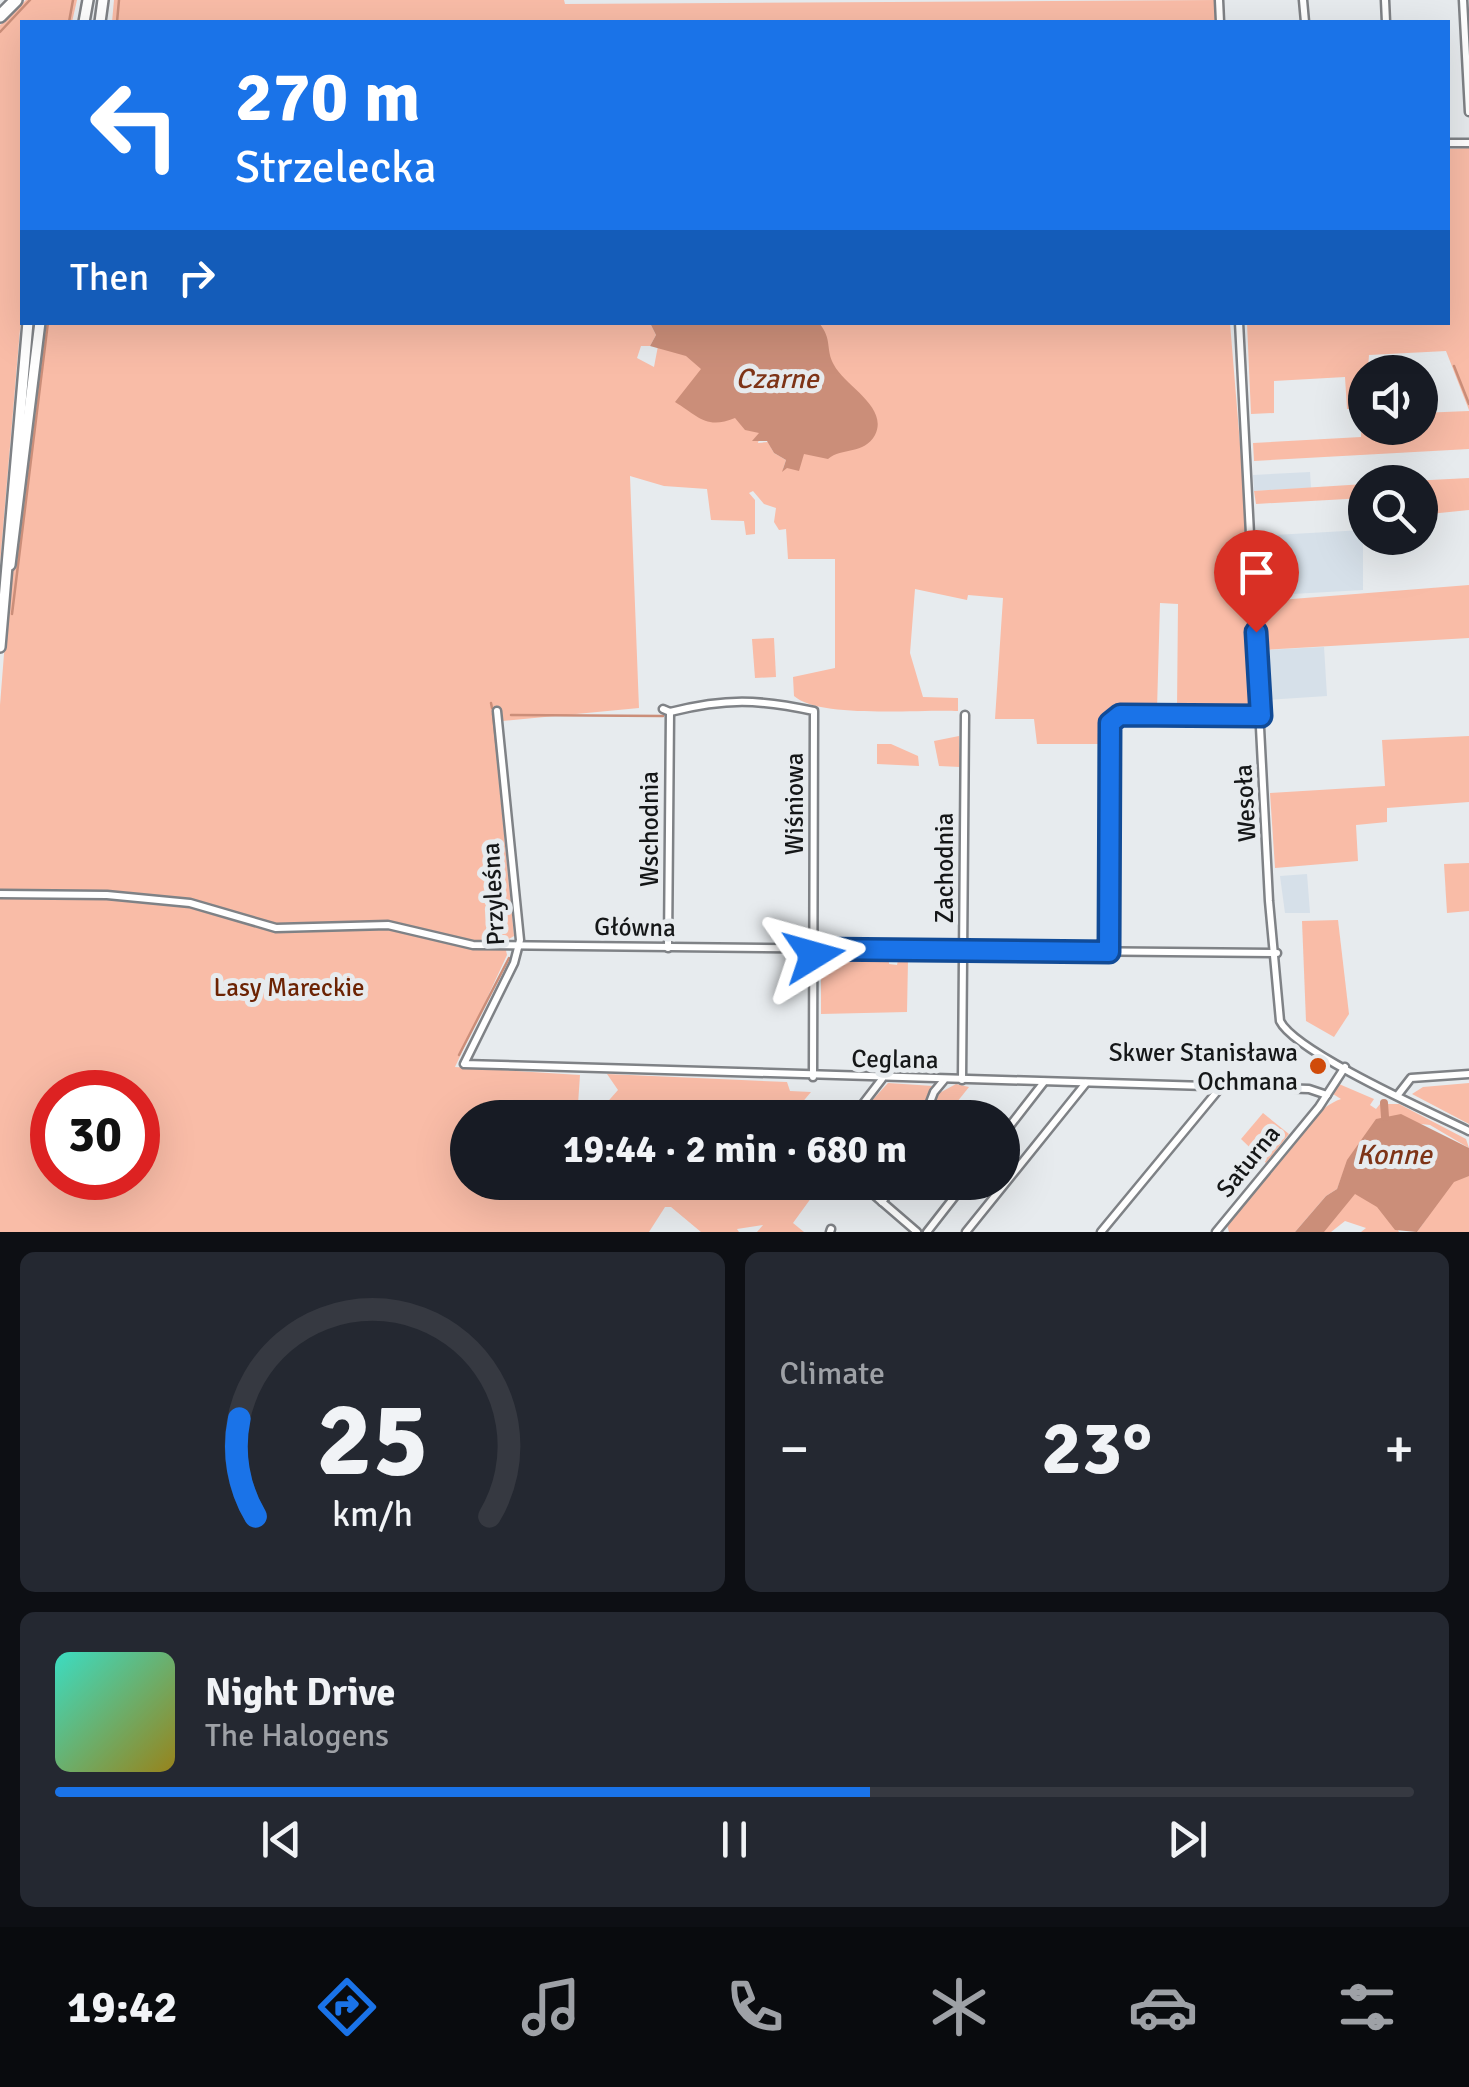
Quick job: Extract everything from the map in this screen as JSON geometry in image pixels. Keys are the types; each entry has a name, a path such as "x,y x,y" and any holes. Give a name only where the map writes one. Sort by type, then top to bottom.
{"highway":[{"path":"0,16 16,0"}],"main road":[{"path":"0,646 28,325"},
{"path":"3,612 40,325"}],"street":[{"path":"1463,0 1469,112"},
{"name":"Wesoła","path":"1238,325 1278,1011 1284,1028 1345,1067 1469,1132"},
{"name":"Wschodnia","path":"668,948 667,710 758,699 814,710"},
{"name":"Wiśniowa","path":"813,1077 814,710"},
{"name":"Przyleśna","path":"462,1062 514,963 518,946 497,711"},
{"name":"Zachodnia","path":"962,1080 965,715"},
{"path":"1109,952 1112,718 1261,716"},
{"name":"Główna","path":"0,894 91,894 190,903 276,928 388,925 461,943 518,946 1277,953"},
{"name":"Ceglana","path":"462,1062 474,1066 813,1077 1309,1089 1327,1095"},
{"name":"Saturna","path":"1216,1232 1327,1095 1345,1067"},
{"path":"1397,1096 1411,1078 1469,1074"},
{"path":"866,1100 883,1078"},
{"path":"931,1100 944,1080"},
{"path":"1020,1113 1045,1082"},
{"path":"966,1232 1086,1083"},
{"path":"1104,1231 1220,1088"},
{"path":"880,1200 918,1232"},
{"path":"926,1232 952,1200"}],"shaded area":[{"path":"1310,472 1311,488 1254,491 1253,475"},
{"path":"1348,531 1348,555 1363,555 1363,590 1259,596 1257,536"},
{"path":"1324,647 1327,696 1267,700 1263,650"},
{"path":"1307,874 1310,913 1285,913 1280,876"}],"green space":[{"path":"26,0 77,0 72,20 20,20 20,325 0,564 0,25"},
{"path":"114,0 564,0 565,4 1216,0 1217,20 112,20"},
{"path":"1469,148 1469,410 1446,351 1348,355 1348,409 1345,377 1274,381 1274,413 1251,414 1247,325 1450,325 1450,149"},
{"name":"Lasy Mareckie","path":"46,325 651,325 656,335 650,346 641,346 637,358 654,367 658,346 691,348 761,432 758,443 768,442 774,453 786,460 783,469 788,465 808,325 1230,325 1246,517 1254,709 1177,709 1178,604 1160,603 1157,709 1106,711 1105,744 1037,744 1034,719 995,719 1003,598 968,595 967,600 915,589 910,653 923,697 958,698 958,711 848,710 807,703 794,696 793,677 835,668 835,559 788,559 786,529 779,530 774,522 776,508 764,504 753,491 749,493 755,500 755,534 746,535 744,521 711,520 707,489 664,486 630,476 639,708 493,722 514,936 504,942 507,955 455,1067 580,1075 578,1100 450,1100 450,1200 810,1200 793,1223 804,1232 757,1232 763,1225 737,1229 739,1232 701,1232 671,1207 665,1207 649,1232 0,1232 0,705 7,616"},
{"path":"1469,411 1469,449 1254,461 1253,443 1348,438 1348,445 1438,445 1438,412"},
{"path":"1469,478 1469,510 1438,513 1438,480"},
{"path":"1348,485 1348,499 1256,504 1254,491"},
{"path":"1469,585 1469,638 1263,650 1260,606 1268,601"},
{"path":"774,638 776,677 755,678 752,639"},
{"path":"959,736 960,767 939,766 934,741"},
{"path":"1469,736 1469,802 1387,808 1387,822 1356,825 1358,861 1275,868 1270,793 1385,786 1382,740"},
{"path":"877,744 891,744 918,756 919,766 877,764"},
{"path":"1469,863 1469,911 1447,913 1444,864"},
{"path":"1338,920 1349,1014 1334,1037 1306,1021 1302,921"},
{"path":"827,958 889,960 889,964 897,965 898,960 908,960 907,1012 821,1014 821,961 829,965"},
{"path":"607,1074 787,1082 790,1091 811,1092 804,1100 609,1100 618,1090"},
{"path":"888,1083 933,1086 927,1100 872,1100"},
{"path":"1469,1083 1469,1124 1412,1094 1423,1087"},
{"path":"956,1084 969,1087 959,1100 933,1100"},
{"path":"1339,1084 1374,1099 1370,1105 1376,1109 1380,1104 1399,1104 1466,1139 1469,1148 1430,1125 1377,1119 1348,1160 1337,1189 1295,1232 1229,1232 1227,1225 1280,1154 1311,1119 1341,1099 1333,1094"},
{"path":"1263,1113 1289,1134 1266,1163 1241,1139"},
{"path":"1469,1163 1469,1232 1417,1232 1427,1218 1409,1195 1414,1180"},
{"path":"1357,1190 1386,1208 1399,1232 1361,1232 1366,1228 1345,1221 1331,1232 1322,1232"}],"water":[{"name":"Czarne","path":"651,325 820,325 834,365 876,415 875,435 865,446 828,459 804,454 799,471 787,468 782,472 786,460 774,453 767,441 752,441 759,433 745,430 735,418 717,423 703,420 675,402 701,369 686,356 650,346 656,335"},
{"name":"Konne","path":"1401,1114 1469,1148 1469,1176 1454,1182 1417,1232 1395,1230 1377,1207 1355,1194 1324,1232 1295,1232 1337,1189 1347,1160 1376,1119"}],"waterway":[{"path":"0,32 30,0"},
{"path":"69,20 73,0"},
{"path":"117,20 119,0"},
{"path":"12,614 48,325"},
{"path":"1454,366 1469,404"},
{"path":"491,703 492,708"},
{"path":"493,714 507,841"},
{"path":"511,715 663,716"},
{"path":"510,878 513,904"},
{"path":"459,1055 509,958"},
{"path":"1384,1103 1385,1117"}],"place":[{"name":"Skwer Stanisława Ochmana","path":"1318,1066"}],"route":[{"path":"814,955 814,949 1109,952 1112,718 1261,716 1256,632"}]}
